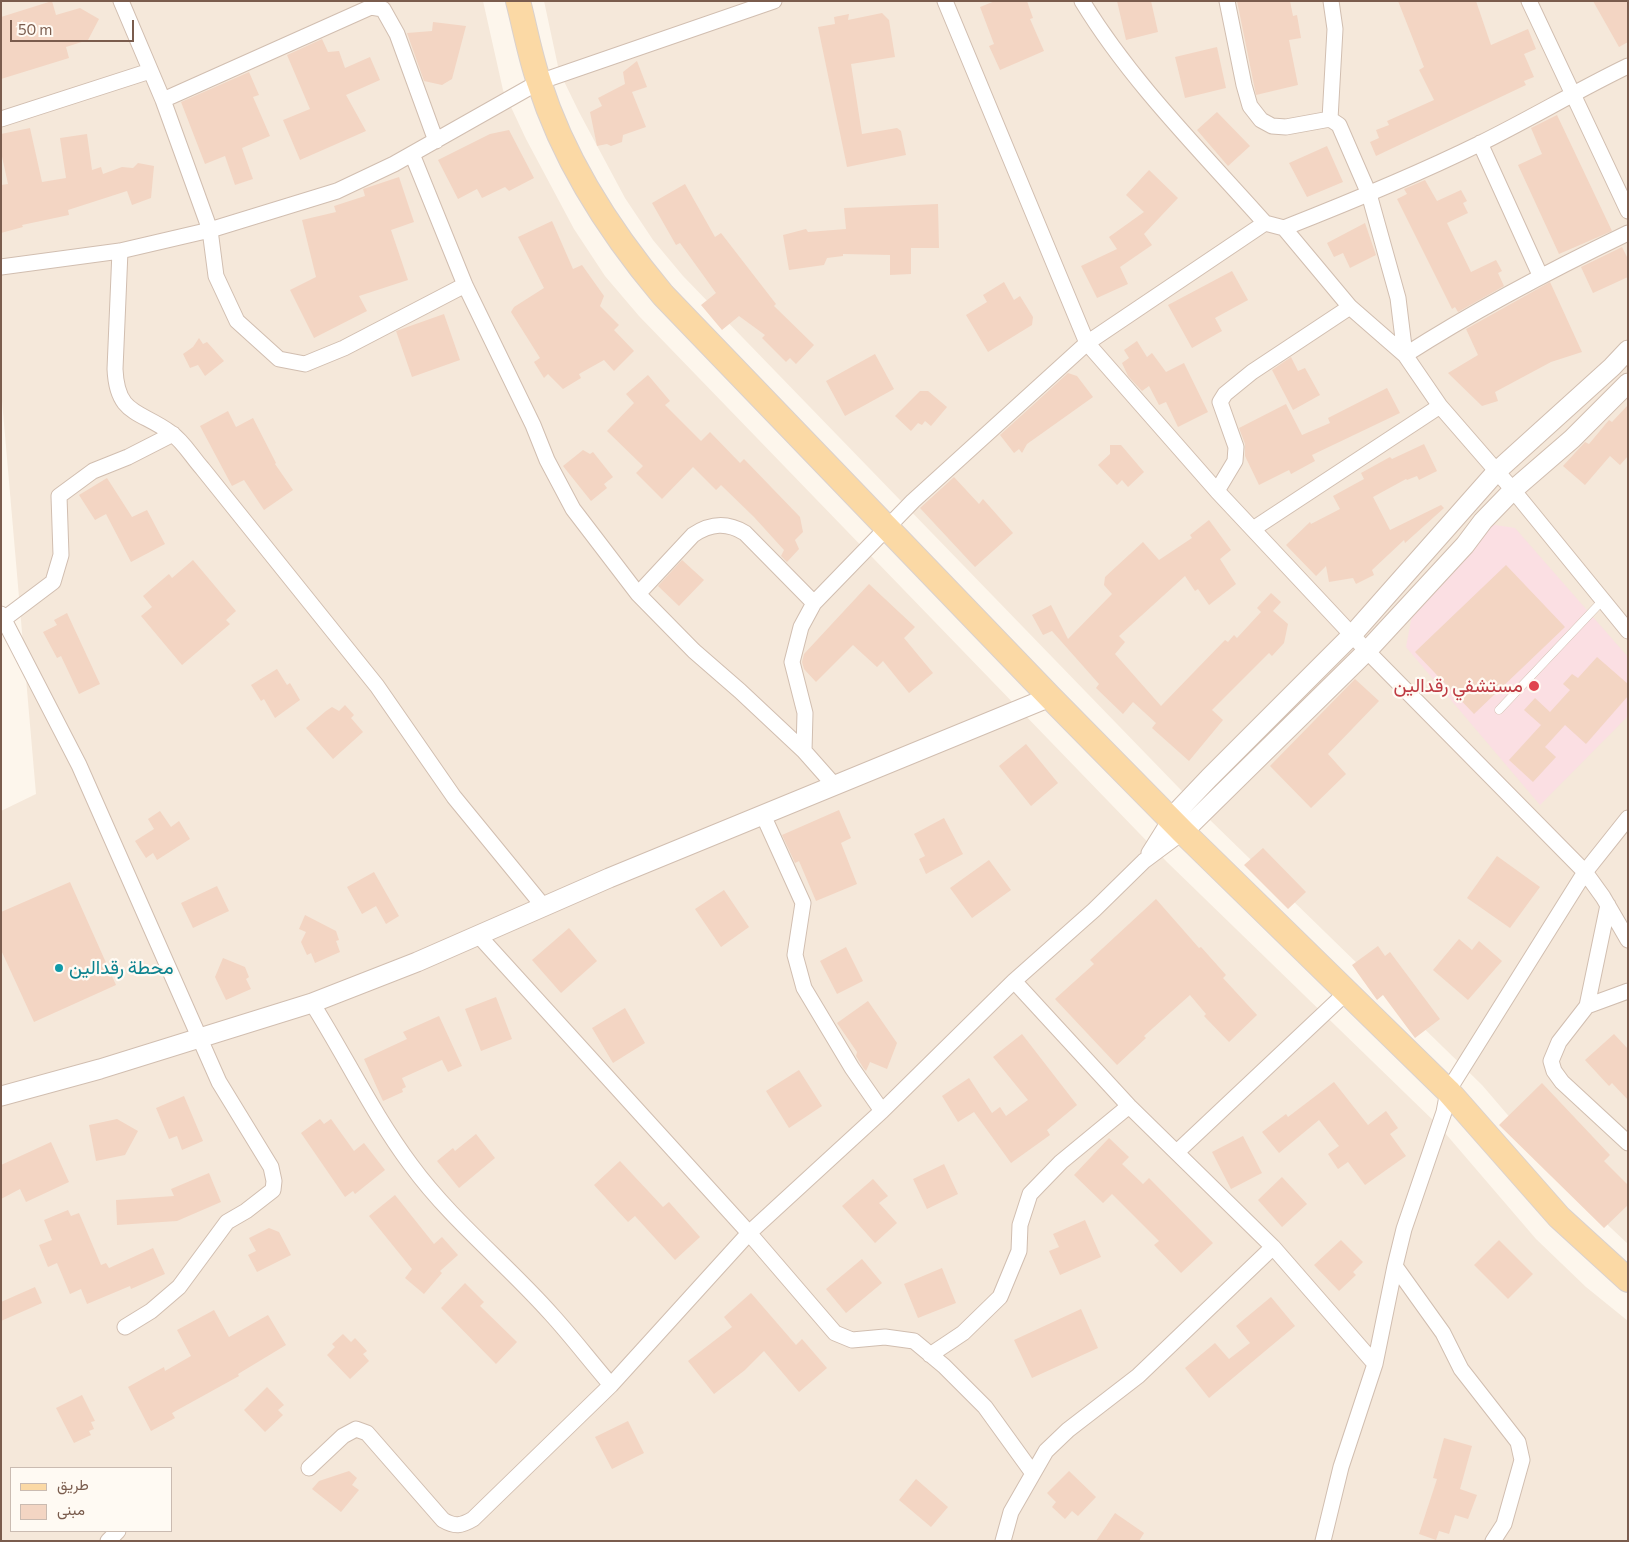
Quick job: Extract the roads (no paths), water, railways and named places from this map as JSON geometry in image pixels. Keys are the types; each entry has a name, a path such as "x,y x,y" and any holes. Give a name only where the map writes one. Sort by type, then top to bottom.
{"main road":[{"path":"518,1 539,82 575,169 631,257 663,295 1050,697 1177,825 1448,1091 1559,1217 1628,1280"}],"street":[{"path":"121,1 163,100 210,230 216,276 237,321 280,359 305,364 344,348 465,285"},
{"path":"1,267 120,252 210,230 337,191 412,154 539,82 774,1"},
{"path":"944,1 1087,344 1217,491 1367,651 1585,872 1608,905 1628,940"},
{"path":"1082,1 1101,31 1154,98 1265,223 1284,228 1350,307 1405,355 1440,406 1513,490 1628,631"},
{"path":"1227,1 1244,85 1250,106 1261,120 1272,126 1286,127 1330,119 1340,125 1369,194 1398,298 1405,355"},
{"path":"1330,119 1335,29 1331,1"},
{"path":"1529,1 1628,211"},
{"path":"163,100 372,7 383,9 397,34 436,141"},
{"path":"1284,228 1369,194 1480,143 1572,93 1628,66"},
{"path":"1,119 150,71"},
{"path":"1480,143 1540,276"},
{"path":"412,154 465,285 533,425 559,485 573,509 638,594 694,651 740,690 804,751 835,786"},
{"path":"804,751 805,714 792,662 801,627 814,603 887,526 1087,344 1265,223"},
{"path":"1405,355 1469,314 1540,276 1628,233"},
{"path":"120,252 116,388 127,407 173,434 376,686 454,797 544,907"},
{"path":"1217,491 1236,462 1236,447 1220,402 1226,394 1252,372 1350,307"},
{"path":"1177,825 1209,778 1352,635 1497,472 1628,350"},
{"path":"309,1468 343,1436 356,1429 367,1433 443,1520 453,1526 463,1525 473,1519 611,1385 750,1234 882,1111 1014,981 1094,910 1144,861 1177,825 1367,651 1513,490 1572,439 1628,383"},
{"path":"1253,529 1440,406"},
{"path":"125,1327 151,1311 179,1286 227,1222 246,1211 273,1190 274,1181 271,1166 219,1082 79,765 3,616 53,582 61,554 59,496 93,471 128,457 173,434"},
{"path":"638,594 693,535 709,526 732,526 745,533 814,603"},
{"path":"1,1096 312,1003 479,936 763,815 1050,697"},
{"path":"763,815 803,903 795,955 804,988 852,1068 882,1111"},
{"path":"1323,1541 1341,1467 1375,1364 1404,1229 1444,1112 1448,1091 1585,872 1628,818"},
{"path":"1608,905 1586,1006 1559,1042 1551,1061 1554,1071 1562,1082 1628,1143"},
{"path":"479,936 750,1234 834,1333 852,1340 885,1337 914,1341 985,1407 1032,1472"},
{"path":"1014,981 1129,1106 1273,1247 1375,1364"},
{"path":"1177,1152 1348,991"},
{"path":"1586,1006 1628,992"},
{"path":"312,1003 371,1104 411,1166 449,1210 552,1314 611,1385"},
{"path":"930,1355 963,1333 1000,1298 1019,1251 1020,1225 1030,1194 1061,1162 1129,1106"},
{"path":"1003,1541 1011,1512 1032,1472 1046,1451 1068,1430 1138,1376 1273,1247"},
{"path":"1395,1266 1444,1333 1461,1369 1518,1442 1522,1460 1504,1524 1493,1541"},
{"path":"108,1541 117,1532"}],"lane":[{"path":"1499,710 1603,600"}],"place":[{"name":"مستشفي رقدالين","path":"1534,686"},
{"name":"محطة رقدالين","path":"59,968"}]}
